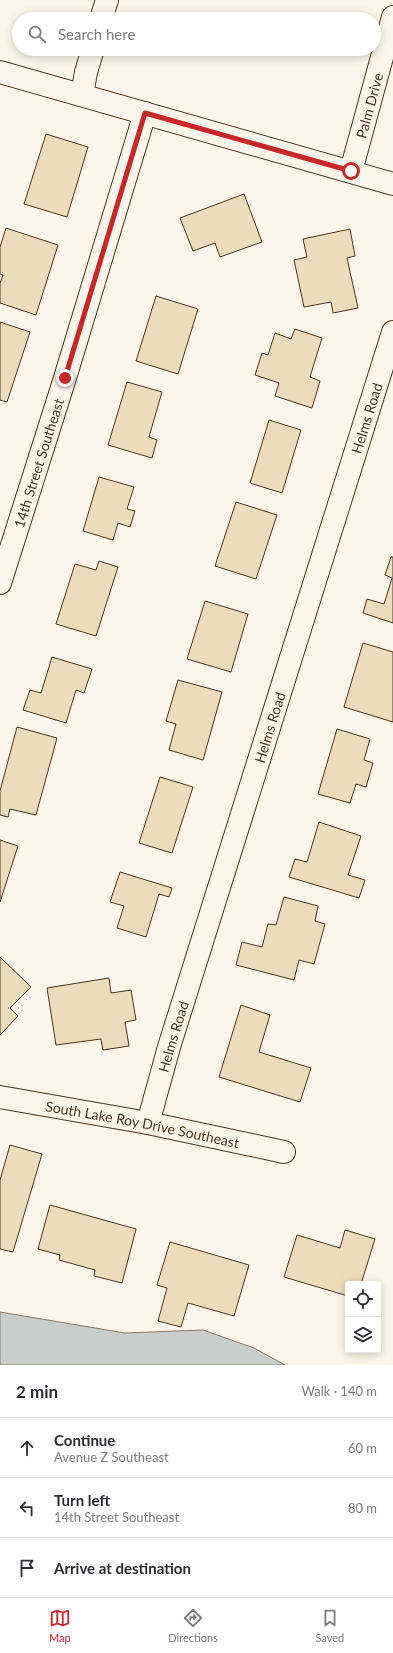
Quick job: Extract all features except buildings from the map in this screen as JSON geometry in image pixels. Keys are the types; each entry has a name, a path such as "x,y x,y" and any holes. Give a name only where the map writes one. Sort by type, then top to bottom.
{"street":[{"path":"103,12 107,0"},
{"name":"Palm Drive","path":"351,171 393,17"},
{"path":"82,95 86,72 91,56"},
{"path":"0,72 393,184"},
{"name":"14th Street Southeast","path":"0,583 65,378 145,113"},
{"name":"Helms Road","path":"148,1123 169,1048 393,332"},
{"name":"South Lake Roy Drive Southeast","path":"0,1097 148,1123 284,1152"}],"shaded area":[{"path":"0,1312 125,1333 203,1330 254,1348 285,1365 0,1365"}],"route":[{"path":"65,378 145,113 351,171"}]}
